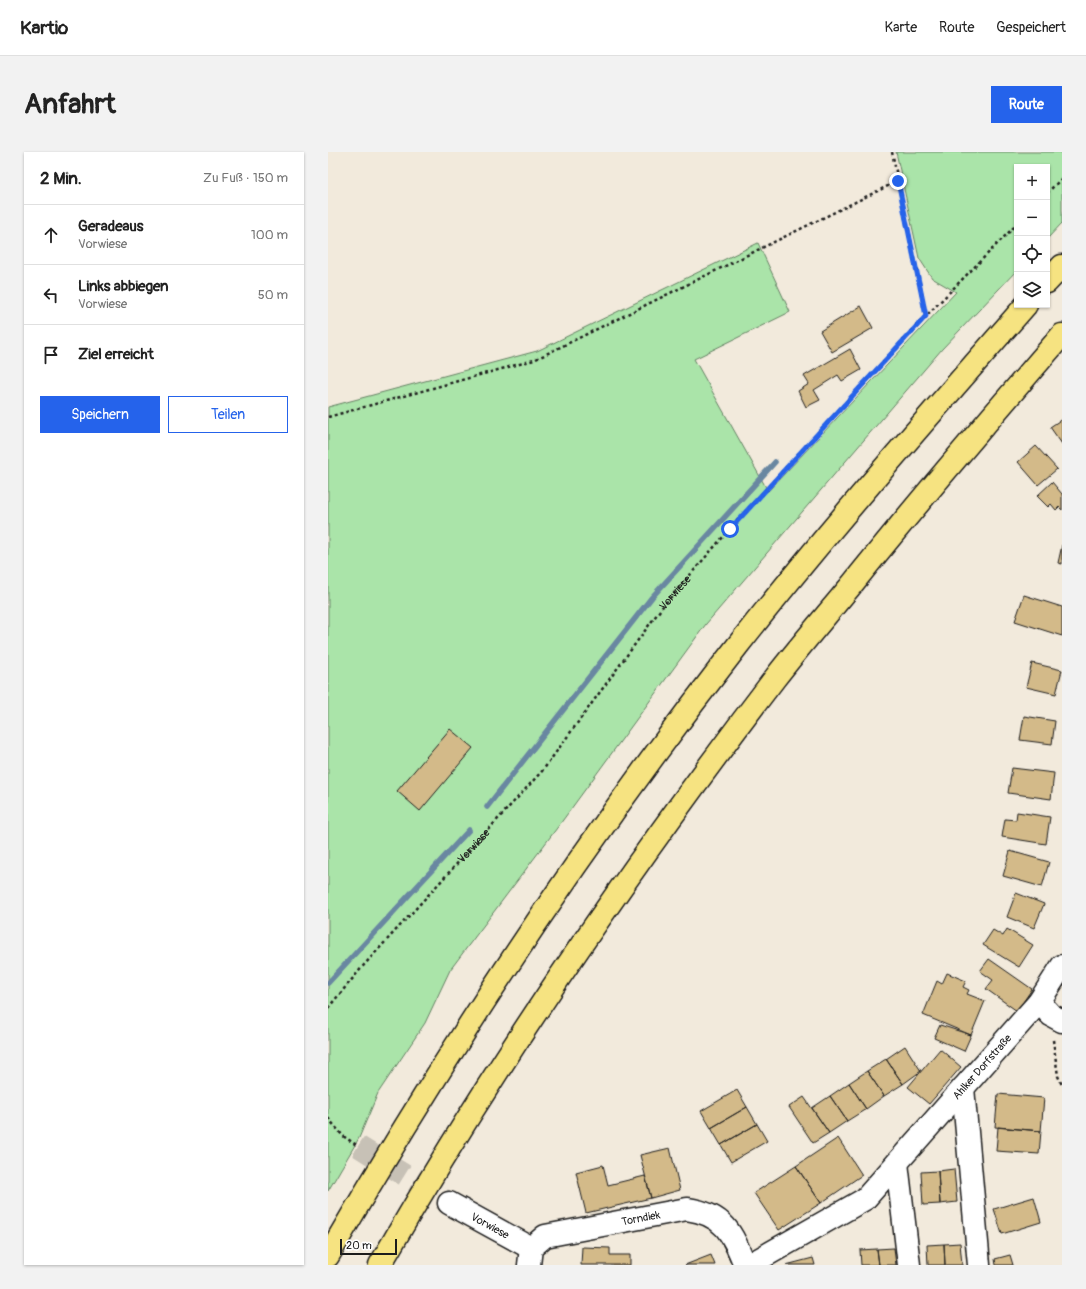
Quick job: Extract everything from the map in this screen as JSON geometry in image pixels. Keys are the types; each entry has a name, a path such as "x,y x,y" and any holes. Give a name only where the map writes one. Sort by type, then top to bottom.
{"highway":[{"path":"1050,279 1062,266"},
{"path":"328,1256 379,1167 507,967 615,810 738,645 910,437 1023,308"},
{"path":"380,1265 420,1195 547,995 656,838 776,676 946,468 1062,335"}],"street":[{"name":"Ahlker Dorfstraße","path":"749,1265 865,1199 962,1088 1051,1013 1062,966"},
{"path":"962,1088 979,1265"},
{"path":"897,1163 909,1265"},
{"name":"Vorwiese","path":"449,1203 530,1256"},
{"name":"Torndiek","path":"530,1256 545,1236 687,1209 703,1211 720,1222 734,1238 745,1265"}],"path":[{"path":"892,152 926,316"},
{"path":"1050,190 1062,178"},
{"path":"328,417 534,360 898,181"},
{"name":"Vorwiese","path":"328,1008 364,965 543,770 664,606 797,455 926,316 1014,227"},
{"path":"1051,1013 1052,1038 1058,1076 1062,1085"},
{"path":"328,1118 343,1136 358,1146"}],"green space":[{"path":"896,152 1062,152 1062,223 1050,236 1050,164 1014,164 1014,273 942,349 706,624 560,824 450,970 425,1023 378,1093 359,1138 328,1191 328,407 537,351 758,243 790,312 694,359 768,491 956,292 932,278 919,258"}],"building":[{"path":"861,306 873,328 832,352 820,331"},
{"path":"850,349 861,370 842,381 838,375 814,390 820,400 806,407 798,391 809,384 804,376"},
{"path":"1062,419 1062,444 1050,427"},
{"path":"1036,446 1057,469 1038,485 1018,462"},
{"path":"1052,482 1062,494 1062,510 1059,507 1056,510 1051,504 1048,507 1037,496"},
{"path":"1062,545 1062,564 1058,563"},
{"path":"1024,595 1062,607 1062,636 1015,621"},
{"path":"1032,663 1062,670 1056,694 1026,687"},
{"path":"1024,716 1055,721 1052,744 1020,740"},
{"path":"450,729 473,748 420,811 397,791"},
{"path":"1012,768 1054,773 1051,799 1008,793"},
{"path":"1017,812 1050,817 1046,844 1002,837 1005,819 1016,820"},
{"path":"1010,851 1049,862 1042,887 1003,876"},
{"path":"1016,893 1044,904 1034,928 1007,917"},
{"path":"1007,929 1033,945 1019,967 983,945 993,930 1003,936"},
{"path":"989,959 1032,989 1017,1011 986,989 993,980 980,971"},
{"path":"947,973 966,981 963,987 969,990 967,994 985,1001 971,1035 923,1015 937,981 942,984"},
{"path":"940,1025 971,1035 964,1051 934,1038"},
{"path":"905,1046 921,1071 903,1084 886,1059"},
{"path":"940,1049 961,1067 929,1104 908,1087"},
{"path":"886,1059 903,1084 884,1096 867,1071"},
{"path":"867,1071 884,1096 866,1109 849,1083"},
{"path":"849,1083 866,1109 847,1121 830,1096"},
{"path":"737,1090 747,1107 711,1128 701,1111"},
{"path":"998,1094 1044,1098 1041,1131 995,1127"},
{"path":"830,1096 847,1121 829,1133 812,1108"},
{"path":"804,1097 829,1133 813,1143 789,1107"},
{"path":"747,1107 757,1124 721,1145 711,1128"},
{"path":"757,1124 767,1141 731,1162 721,1145"},
{"path":"998,1127 1041,1131 1039,1154 996,1151"},
{"path":"838,1138 862,1175 821,1203 796,1166"},
{"path":"670,1148 680,1190 651,1198 640,1155"},
{"path":"603,1165 608,1185 645,1176 651,1198 586,1213 576,1172"},
{"path":"796,1166 821,1203 779,1230 754,1193"},
{"path":"954,1169 957,1202 940,1204 938,1171"},
{"path":"938,1171 940,1204 923,1205 921,1172"},
{"path":"1034,1197 1041,1222 1002,1234 994,1209"},
{"path":"960,1243 962,1265 945,1265 944,1244"},
{"path":"944,1244 945,1265 928,1265 927,1245"},
{"path":"582,1247 610,1248 610,1255 630,1255 630,1265 581,1265"},
{"path":"894,1248 896,1265 879,1265 877,1249"},
{"path":"877,1249 879,1265 861,1265 860,1250"},
{"path":"711,1255 715,1265 685,1265"},
{"path":"1010,1255 1013,1265 996,1265 995,1259"},
{"path":"813,1258 815,1265 786,1265"}],"waterway":[{"path":"487,807 652,597 775,462"},
{"path":"328,983 469,830"}],"tunnel":[{"path":"358,1146 449,1203"}],"route":[{"path":"730,529 926,316 898,181"}]}
